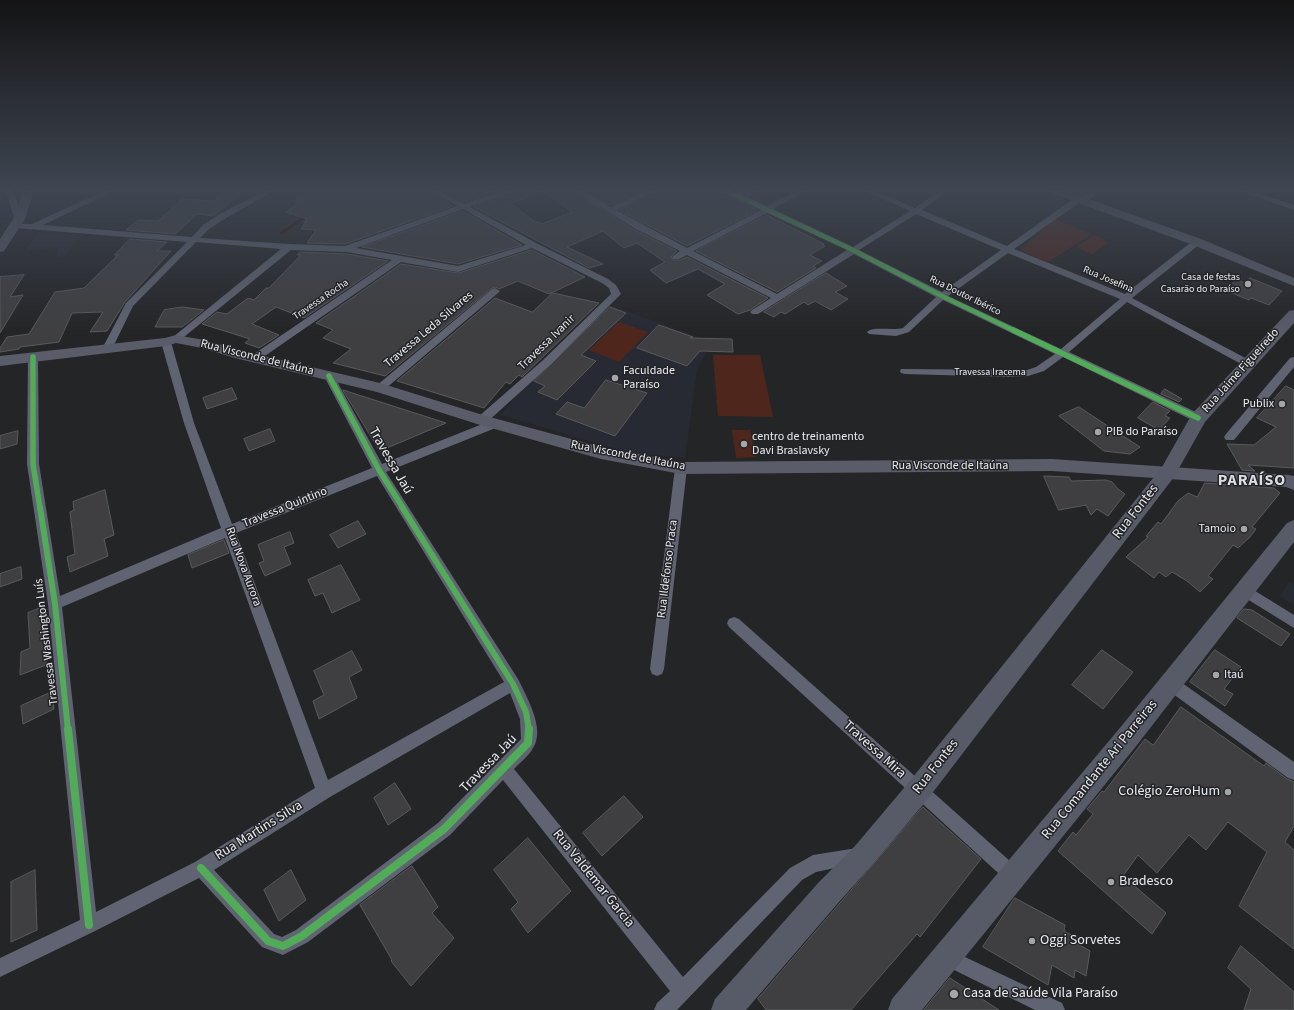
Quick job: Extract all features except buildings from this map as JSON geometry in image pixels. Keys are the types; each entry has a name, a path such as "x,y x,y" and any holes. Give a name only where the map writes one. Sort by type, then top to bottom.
{"main road":[{"path":"0,248 8,237"},
{"path":"1184,237 1294,282"},
{"name":"Rua Jaime Figueiredo","path":"1168,472 1198,418 1247,363 1294,314"},
{"name":"Rua Visconde de Itaúna","path":"0,361 171,340 204,344 255,358 380,388 488,422 600,453 681,468 1052,465 1289,481 1294,484"},
{"name":"Rua Fontes","path":"726,1010 829,892 864,855 918,791 1168,472"},
{"name":"Rua Comandante Ari Parreiras","path":"903,1010 1014,876 1294,528"}],"street":[{"path":"170,237 289,247 347,249 458,269 533,245"},
{"path":"347,249 380,237"},
{"path":"519,237 533,245"},
{"path":"659,237 777,298"},
{"path":"676,257 712,237"},
{"name":"Rua Doutor Ibérico","path":"826,237 942,296 1198,418"},
{"path":"755,312 873,237"},
{"name":"Rua Josefina","path":"979,237 1126,298 1247,363"},
{"path":"872,332 896,333 906,330 942,296 1024,237"},
{"path":"108,348 130,304 195,239"},
{"name":"Travessa Iracema","path":"905,371 1010,374 1028,373 1040,369 1062,354 1126,298 1197,242"},
{"name":"Travessa Ivanir","path":"488,422 616,294 613,286 605,281 533,245"},
{"path":"171,340 289,247"},
{"name":"Travessa Rocha","path":"255,358 398,259"},
{"name":"Travessa Leda Silvares","path":"380,388 495,292"},
{"name":"Rua Nova Aurora","path":"171,340 190,423 324,790"},
{"name":"Travessa Washington Luís","path":"33,357 33,464 55,604 89,925"},
{"path":"1230,437 1294,360"},
{"name":"Travessa Jaú","path":"201,868 268,941 283,946 302,936 444,829 528,743 531,731 528,719 513,684 379,470 329,376"},
{"name":"Travessa Quintino","path":"55,604 230,530 379,470 488,422"},
{"name":"Rua Ildefonso Praca","path":"657,669 681,468"},
{"path":"1244,590 1294,622"},
{"name":"Travessa Mira","path":"734,623 918,791 1014,876"},
{"path":"1170,683 1294,772"},
{"name":"Rua Martins Silva","path":"0,968 201,868 324,790 513,684"},
{"name":"Rua Valdemar Garcia","path":"503,768 682,991"},
{"path":"664,1010 796,874 813,864 864,855"},
{"path":"946,957 1055,1010"}],"shaded area":[{"path":"35,237 80,237 64,256 56,257 59,248 25,251"},
{"path":"1035,237 1087,237 1048,262 1020,250"},
{"path":"1091,237 1099,237 1109,242 1092,254 1076,247"},
{"name":"Faculdade Paraíso","path":"614,307 712,342 697,370 685,458 627,452 501,415 523,387"},
{"path":"619,322 648,332 619,362 589,350"},
{"path":"713,355 760,355 773,417 718,416"},
{"name":"centro de treinamento Davi Braslavsky","path":"732,430 750,430 756,457 736,458"},
{"path":"1289,582 1294,585 1294,605 1280,596"}],"cycle path":[{"path":"826,237 942,296 1198,418"},
{"path":"33,357 33,464 55,604 89,925"},
{"path":"201,868 268,941 283,946 302,936 444,829 528,743 528,719 513,684 379,470 329,376"}],"place":[{"name":"Casa de festas Casarão do Paraíso","path":"1248,284"},
{"name":"Faculdade Paraíso","path":"615,378"},
{"name":"Publix","path":"1282,404"},
{"name":"PIB do Paraíso","path":"1098,432"},
{"name":"centro de treinamento Davi Braslavsky","path":"744,444"},
{"name":"Tamoio","path":"1244,529"},
{"name":"Itaú","path":"1216,675"},
{"name":"Colégio ZeroHum","path":"1228,792"},
{"name":"Bradesco","path":"1111,882"},
{"name":"Oggi Sorvetes","path":"1032,941"},
{"name":"Casa de Saúde Vila Paraíso","path":"954,994"}],"district":[{"name":"PARAÍSO","path":"1252,481"}]}
